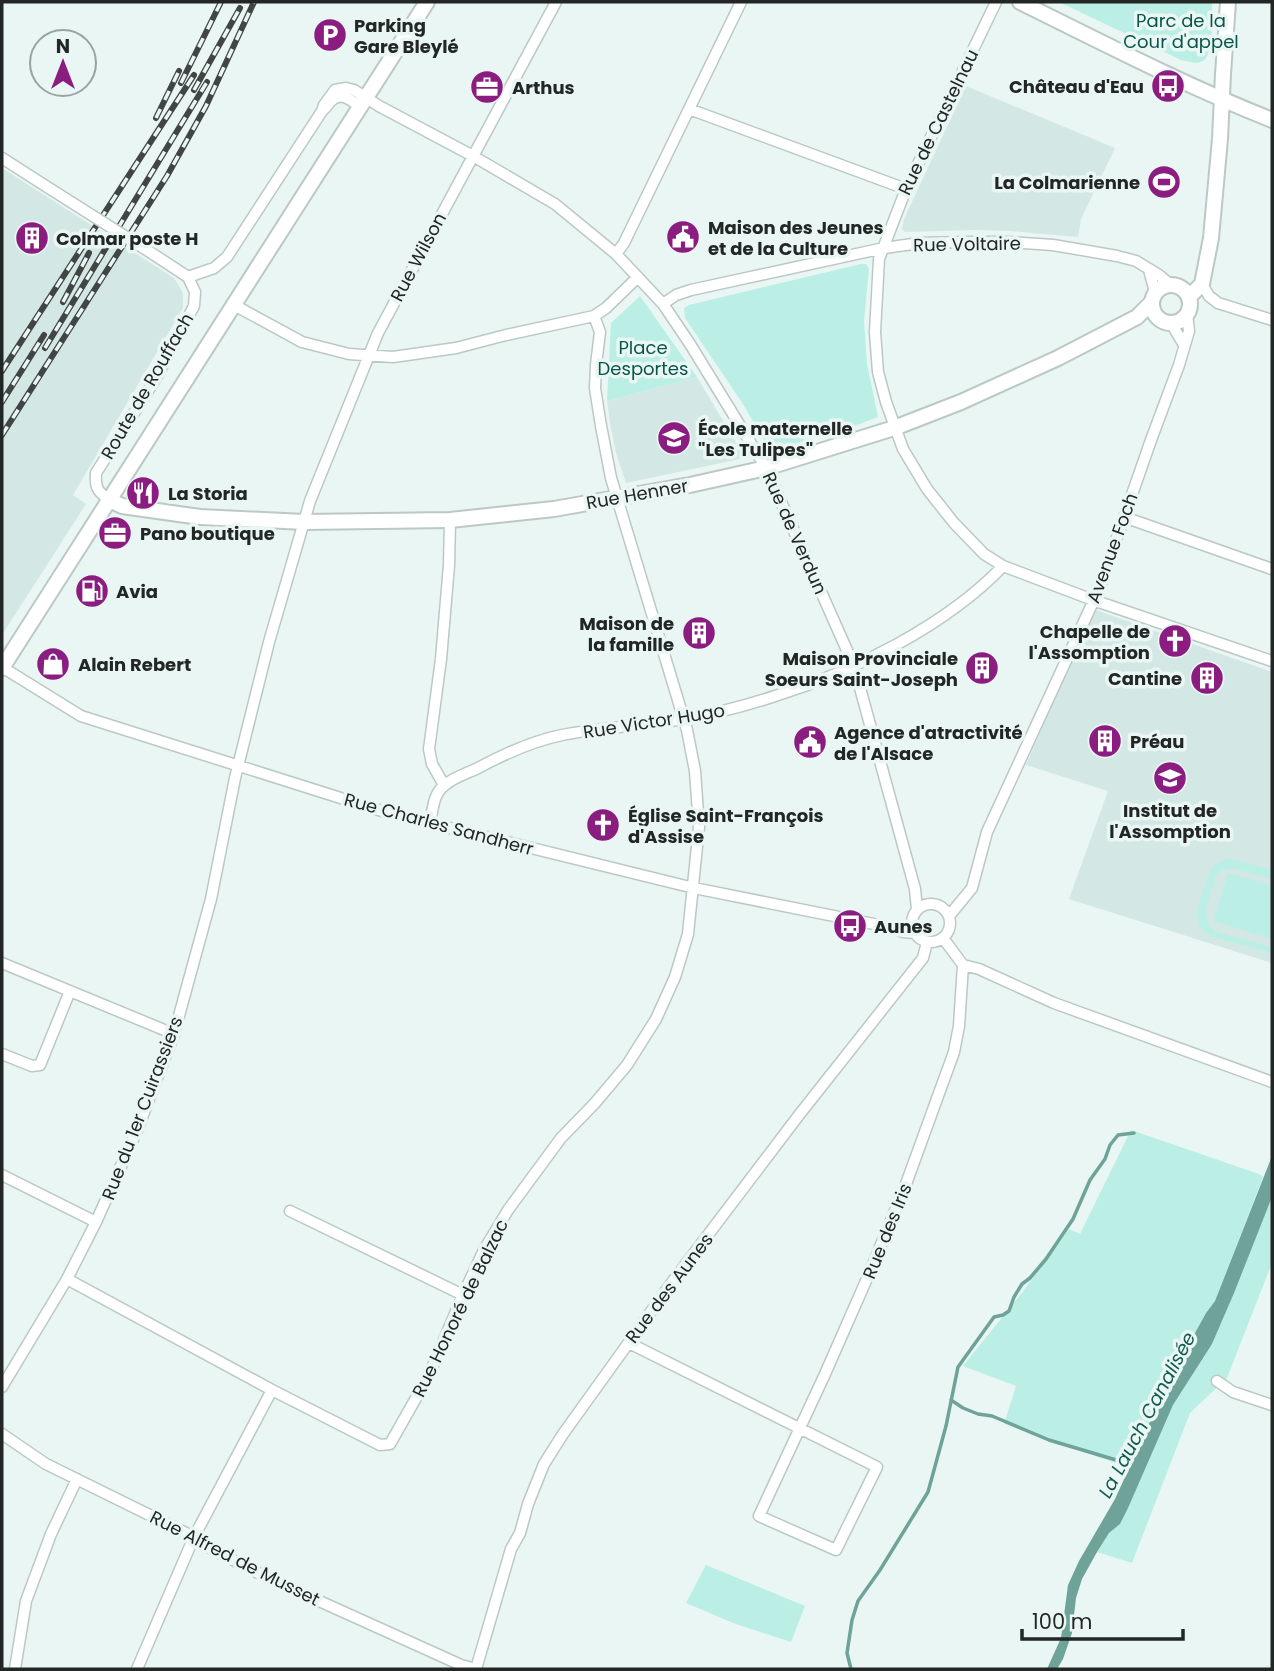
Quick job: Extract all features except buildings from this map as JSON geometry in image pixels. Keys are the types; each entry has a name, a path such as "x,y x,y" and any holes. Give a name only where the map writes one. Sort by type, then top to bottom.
{"street":[{"name":"Route de Rouffach","path":"2,668 427,2"},
{"name":"Rue Wilson","path":"304,522 378,333 556,2"},
{"path":"615,254 624,243 741,2"},
{"name":"Rue de Castelnau","path":"996,2 905,189 879,259 874,332 878,372 894,428 903,449 934,498 984,554 1003,566 1272,661"},
{"path":"1020,2 1222,100 1272,120"},
{"path":"1189,297 1203,279 1211,238 1228,2"},
{"path":"2,158 188,277 214,268 227,257 331,100 340,93 363,102"},
{"name":"Rue de Verdun","path":"363,102 379,106 555,204 615,254 663,304 766,467 854,666 915,889 917,909"},
{"path":"689,108 905,189"},
{"name":"Rue Voltaire","path":"663,304 676,295 691,290 884,248 920,243 1008,242 1117,256 1136,261 1175,285"},
{"path":"1149,270 1155,304 1164,321 1171,323 1187,314 1190,306 1185,291 1175,285"},
{"name":"Route de Rouffach","path":"108,499 99,493 95,485 96,473 156,378 191,313 196,299 188,277"},
{"path":"234,305 302,342 349,354 393,357 456,348 594,316 638,277"},
{"path":"1155,304 1162,286 1203,279"},
{"path":"1203,279 1209,296 1218,303 1272,320"},
{"name":"Rue Henner","path":"108,499 122,506 200,517 304,522 450,520 617,499 766,467 894,428 961,402 1058,358 1137,317 1155,304"},
{"name":"Avenue Foch","path":"949,916 972,888 987,832 1099,589 1179,365 1189,331 1187,314"},
{"name":"Rue Honoré de Balzac","path":"272,1390 380,1446 390,1444 429,1375 484,1251 508,1210 561,1138 627,1065 656,1019 688,934 699,827 695,771 684,719 617,499 601,426 596,388 600,332 594,316"},
{"path":"1171,323 1184,345"},
{"path":"1124,517 1272,569"},
{"path":"430,823 436,795 444,785 432,764 429,749 441,659 450,520"},
{"name":"Rue du 1er Cuirassiers","path":"2,1387 67,1279 96,1222 138,1128 174,1034 211,899 238,766 269,642 304,522"},
{"name":"Rue Victor Hugo","path":"444,785 528,745 561,735 684,719 733,709 777,696 854,666 930,624 983,587 1003,566"},
{"name":"Rue Charles Sandherr","path":"2,668 81,716 385,812 694,888 915,933"},
{"name":"Rue de Verdun","path":"915,889 929,903"},
{"path":"942,906 963,899"},
{"path":"894,928 912,919 917,909 929,903 942,906 951,924 943,938 936,942 927,942 915,933 912,919"},
{"path":"943,938 963,965 979,969 1054,1003 1272,1082"},
{"name":"Rue des Aunes","path":"476,1669 511,1549 520,1534 528,1504 544,1464 629,1343 799,1115 923,958 927,942"},
{"path":"2,963 174,1034"},
{"name":"Rue des Iris","path":"800,1429 877,1467 836,1550 759,1516 869,1274 938,1099 954,1052 959,1026 963,965"},
{"path":"2,1054 32,1066 40,1065 70,991"},
{"path":"2,1175 96,1222"},
{"path":"290,1210 463,1296"},
{"path":"67,1279 272,1390 194,1537 137,1669"},
{"path":"629,1343 800,1429"},
{"path":"1217,1381 1233,1392 1272,1405"},
{"name":"Rue Alfred de Musset","path":"2,1434 46,1464 194,1537 266,1577 452,1661 476,1669"},
{"path":"15,1669 26,1601 51,1534 77,1479"}],"shaded area":[{"path":"966,86 1115,148 1081,219 1078,237 1011,231 905,232 902,229 904,219"},
{"path":"2,168 174,278 183,293 183,308 73,495 86,504 2,635"},
{"name":"École maternelle \"Les Tulipes\"","path":"697,377 744,456 626,483 616,453 607,401"},
{"name":"Institut de l'Assomption","path":"1093,609 1272,672 1272,963 1069,899 1108,791 1026,765"},
{"path":"1272,1156 1272,1197 1212,1344 1173,1405 1120,1524 1109,1533 1082,1579 1076,1598 1072,1633 1063,1659 1057,1669 1047,1669 1061,1638 1068,1585 1115,1499 1168,1382 1215,1301"}],"green space":[{"name":"Parc de la Cour d'appel","path":"1059,2 1212,2 1212,33 1207,57 1195,63 1181,60"},
{"path":"866,264 869,269 864,321 867,364 878,417 770,451 743,404 685,318 684,308"},
{"name":"Place Desportes","path":"640,296 697,377 607,401 611,323"},
{"path":"1226,859 1272,870 1272,879 1232,868 1222,870 1216,875 1205,913 1209,926 1217,932 1272,947 1272,953 1210,936 1199,925 1197,910 1210,871 1214,865"},
{"path":"1228,873 1272,885 1272,939 1214,921"},
{"path":"1131,1130 1263,1177 1215,1301 1168,1382 1130,1468 1004,1424 1016,1386 963,1366 1069,1229 1080,1234"},
{"path":"1272,1197 1272,1263 1227,1378 1190,1413 1132,1563 1097,1552 1109,1533 1120,1524 1173,1405 1212,1344"},
{"path":"706,1565 805,1606 791,1642 733,1623 686,1603"}],"waterway":[{"path":"851,1669 847,1653 858,1601 928,1492 946,1426 958,1367 994,1317 1009,1311 1022,1284 1046,1259 1073,1219 1090,1180 1105,1159 1110,1145 1118,1135 1134,1133"},
{"name":"La Lauch Canalisée","path":"951,1400 963,1408 992,1416 1049,1440 1133,1465"}],"railway":[{"path":"181,83 221,2"},
{"path":"2,435 167,176 206,106 254,2"},
{"path":"194,90 240,8"},
{"path":"156,118 179,71"},
{"path":"2,371 194,75"},
{"path":"45,348 207,82"},
{"path":"63,302 89,253"},
{"path":"2,402 44,335"}],"place":[{"name":"Parking Gare Bleylé","path":"330,35"},
{"name":"Château d'Eau","path":"1168,86"},
{"name":"Arthus","path":"487,87"},
{"name":"La Colmarienne","path":"1164,182"},
{"name":"Maison des Jeunes et de la Culture","path":"683,237"},
{"name":"Colmar poste H","path":"32,238"},
{"name":"École maternelle \"Les Tulipes\"","path":"674,438"},
{"name":"La Storia","path":"143,493"},
{"name":"Pano boutique","path":"115,533"},
{"name":"Avia","path":"92,591"},
{"name":"Maison de la famille","path":"699,633"},
{"name":"Chapelle de l'Assomption","path":"1175,641"},
{"name":"Alain Rebert","path":"53,664"},
{"name":"Maison Provinciale Soeurs Saint-Joseph","path":"982,668"},
{"name":"Cantine","path":"1207,678"},
{"name":"Préau","path":"1105,741"},
{"name":"Agence d'atractivité de l'Alsace","path":"810,742"},
{"name":"Institut de l'Assomption","path":"1170,778"},
{"name":"Église Saint-François d'Assise","path":"603,825"},
{"name":"Aunes","path":"850,926"}]}
